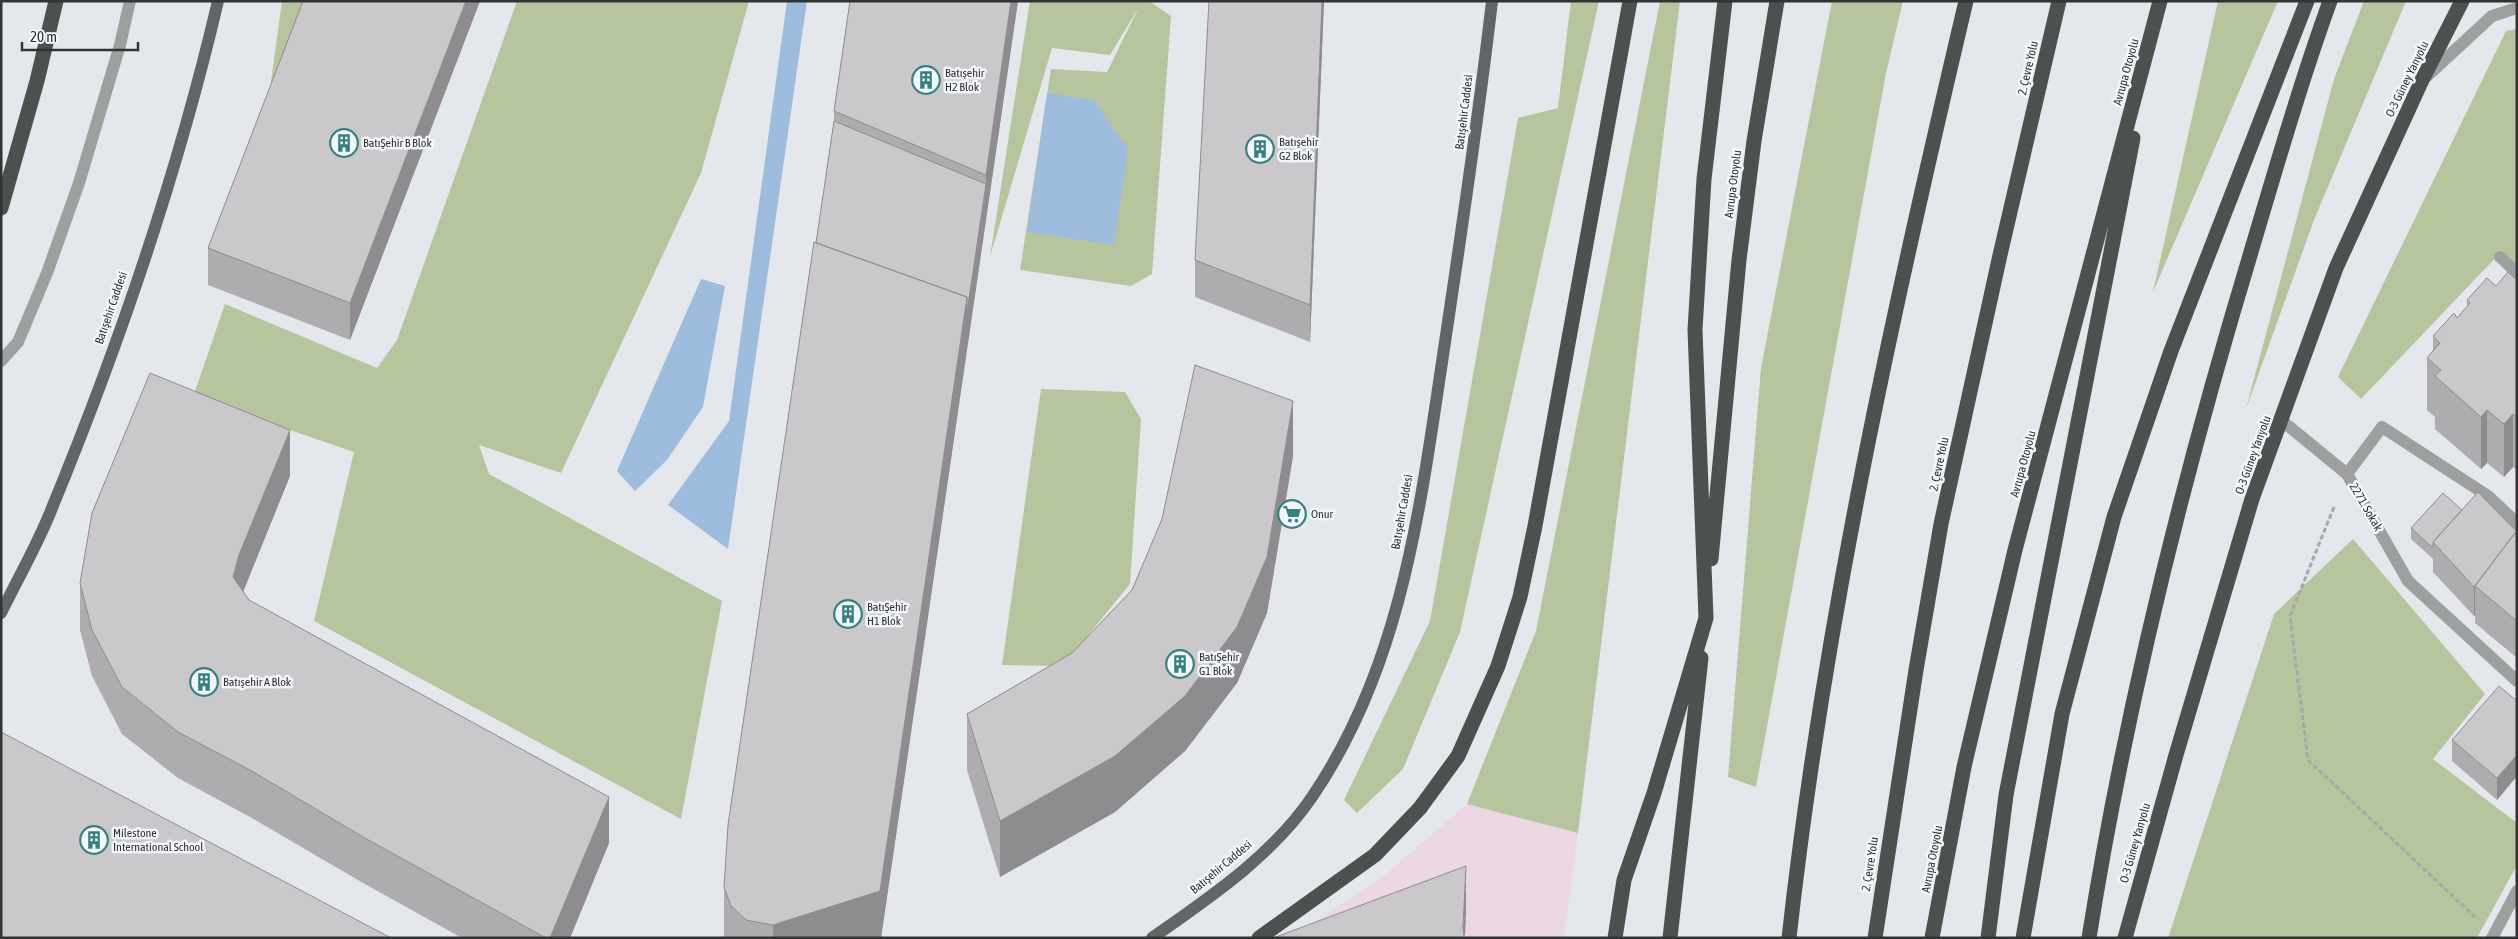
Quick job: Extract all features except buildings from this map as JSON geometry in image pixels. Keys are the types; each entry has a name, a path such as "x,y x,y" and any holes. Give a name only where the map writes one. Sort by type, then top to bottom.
{"highway":[{"path":"1,208 37,80 56,1"},
{"path":"1259,938 1375,855 1420,808 1458,756 1498,666 1520,597 1630,1"},
{"path":"1615,938 1624,880 1654,794 1706,618 1695,330 1704,179 1725,1"},
{"name":"Avrupa Otoyolu","path":"1670,938 1706,618 1740,250 1754,141 1777,1"},
{"path":"1788,938 1822,688 1884,367 1966,1"},
{"name":"2. Çevre Yolu","path":"1875,938 1941,524 2000,255 2059,1"},
{"path":"1988,938 2006,795 2160,1"},
{"name":"Avrupa Otoyolu","path":"1932,938 1964,767 2016,550 2160,1"},
{"path":"2023,938 2062,714 2114,517 2171,351 2307,1"},
{"path":"2089,938 2142,659 2174,522 2210,387 2306,67 2330,1"},
{"name":"O-3 Güney Yanyolu","path":"2125,938 2176,755 2249,508 2336,268 2422,80 2462,1"}],"main road":[{"name":"Batışehir Caddesi","path":"1,613 52,509 126,313 166,190 218,1"},
{"name":"Batışehir Caddesi","path":"1152,938 1209,898 1273,843 1310,800 1345,742 1387,644 1407,573 1436,406 1480,114 1492,1"}],"street":[{"path":"1,361 18,342 53,255 79,183 120,45 130,1"},
{"path":"2422,80 2492,16 2517,8"},
{"path":"2500,257 2517,273"},
{"path":"2281,420 2347,474"},
{"name":"2271. Sokak","path":"2517,523 2488,496 2382,426 2347,474 2408,581 2517,680"},
{"path":"2493,936 2517,891"}],"path":[{"path":"2347,474 2290,616 2308,760 2493,936"}],"shaded area":[{"path":"1467,804 1578,833 1564,938 1291,938 1385,875"}],"green space":[{"path":"282,1 310,1 277,85 271,82"},
{"path":"517,1 749,1 701,173 561,473 479,445 489,474 722,601 681,819 314,621 354,452 193,397 225,304 377,368 397,340"},
{"path":"1030,1 1149,1 1171,16 1152,274 1131,286 1020,270 1051,69 1107,72 1139,7 1110,55 1052,48 990,257"},
{"path":"1571,1 1599,1 1460,632 1403,769 1357,813 1344,800 1430,621 1518,118 1558,108"},
{"path":"1660,1 1680,1 1578,833 1467,804 1536,631"},
{"path":"1832,1 1903,1 1886,73 1756,787 1728,777 1761,368"},
{"path":"2218,1 2278,1 2153,292"},
{"path":"2364,1 2406,1 2314,220 2246,409 2334,79"},
{"path":"2517,29 2517,266 2501,252 2361,399 2338,377 2506,31"},
{"path":"1041,389 1125,392 1141,419 1130,584 1063,666 1002,665"},
{"path":"2353,539 2485,694 2433,759 2517,823 2517,865 2477,938 2168,938 2274,614"}],"water":[{"path":"787,1 807,1 728,549 668,505 729,421"},
{"path":"1047,93 1094,100 1128,149 1114,245 1027,232"},
{"path":"701,279 725,286 703,407 667,460 635,491 617,471"}],"place":[{"name":"Batışehir H2 Blok","path":"926,80"},
{"name":"BatıŞehir B Blok","path":"344,143"},
{"name":"Batışehir G2 Blok","path":"1260,149"},
{"name":"Onur","path":"1292,514"},
{"name":"BatıŞehir H1 Blok","path":"848,614"},
{"name":"BatıŞehir G1 Blok","path":"1180,664"},
{"name":"Batışehir A Blok","path":"204,682"},
{"name":"Milestone International School","path":"94,840"}]}
